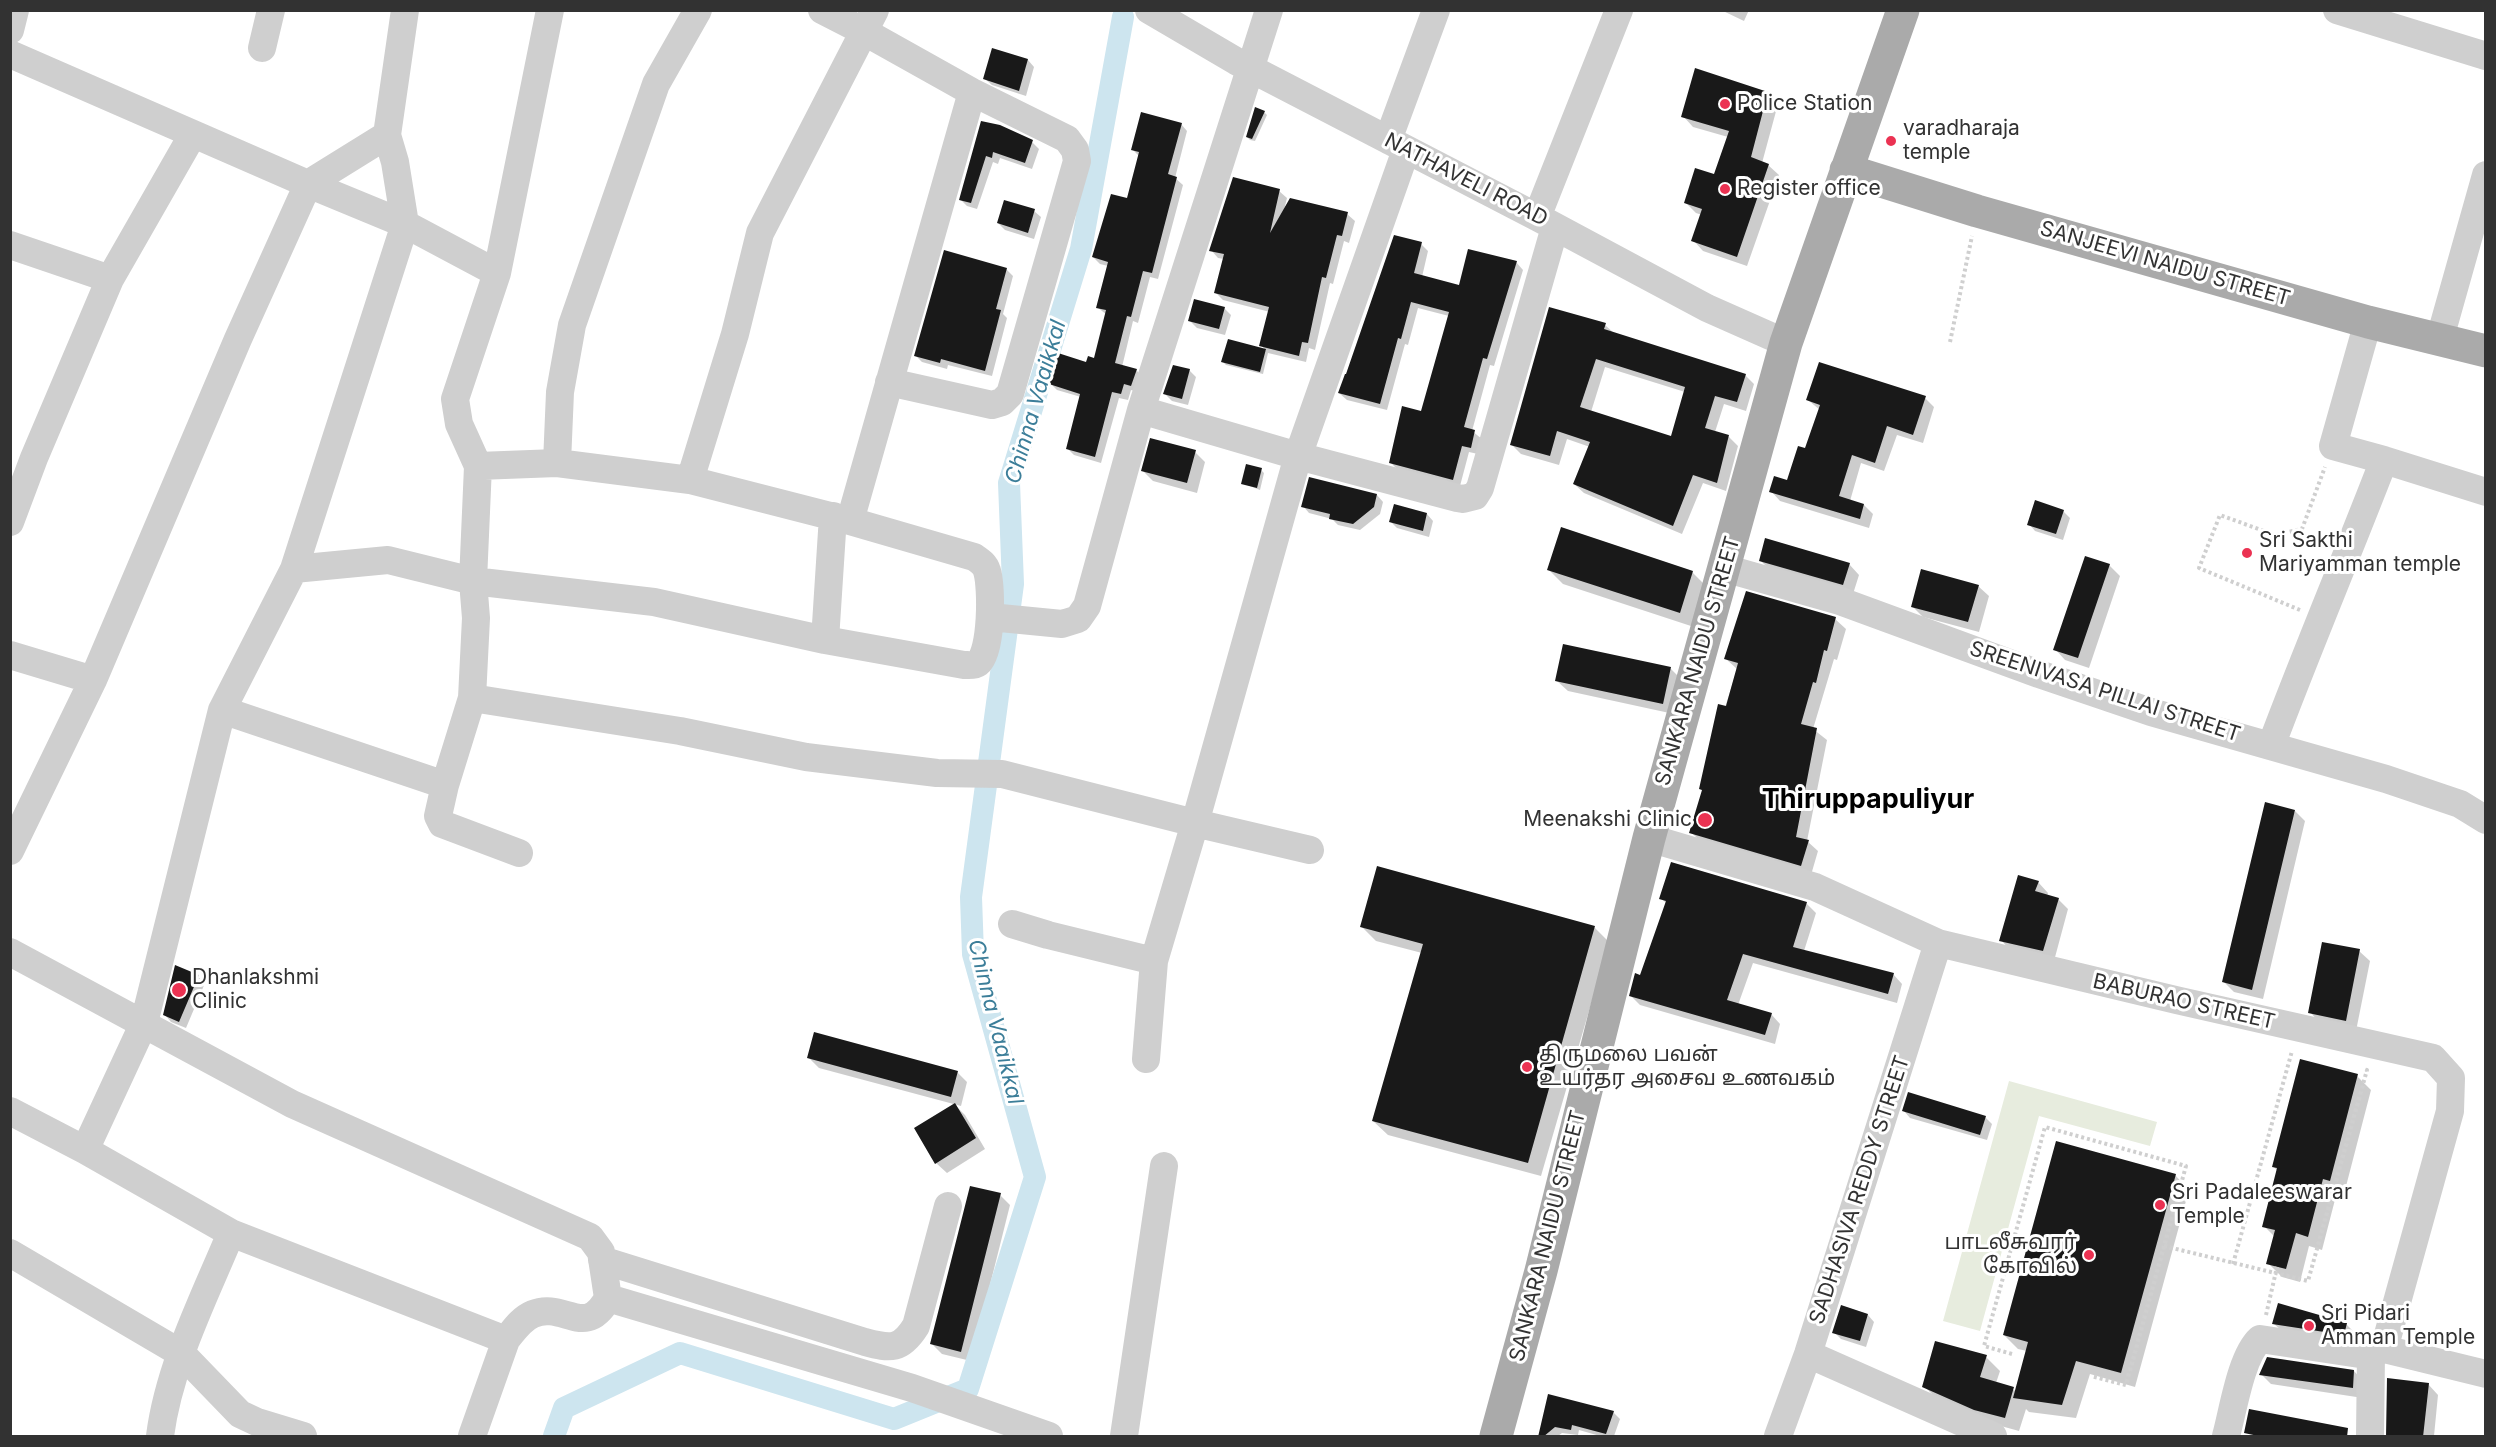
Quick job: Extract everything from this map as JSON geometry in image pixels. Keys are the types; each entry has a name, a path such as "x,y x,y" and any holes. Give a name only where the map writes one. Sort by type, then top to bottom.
{"main road":[{"name":"SANKARA NAIDU STREET","path":"1496,1437 1541,1271 1649,838 1786,343 1902,10"},
{"name":"SANJEEVI NAIDU STREET","path":"1846,171 1977,211 2368,322 2486,351"}],"street":[{"path":"10,30 15,10"},
{"path":"262,48 271,10"},
{"path":"85,1150 144,1023 222,710 294,568 405,224 395,162 387,135 405,10"},
{"path":"519,853 441,824 438,816 445,785 472,698 476,618 473,581 478,466 459,424 455,399 496,273 550,10"},
{"path":"557,463 560,392 572,325 656,84 698,10"},
{"path":"822,10 869,21 972,92 1067,139 1075,150 1077,161 1010,394 1002,402 992,405 889,382"},
{"path":"1005,618 1062,624 1078,619 1087,606 1141,410 1269,10"},
{"path":"1146,1059 1154,961 1298,456 1398,145 1436,10"},
{"path":"1141,410 1298,456 1457,498 1475,496 1480,488 1546,222 1619,10"},
{"path":"2337,10 2486,56"},
{"name":"NATHAVELI ROAD","path":"1151,11 1249,67 1707,308 1786,343"},
{"path":"690,480 735,334 760,233 869,21"},
{"path":"10,54 405,224 496,273"},
{"path":"825,640 842,519 889,382 972,92"},
{"path":"10,522 34,458 110,279 193,134"},
{"path":"10,851 93,680 238,339 308,184 387,135"},
{"path":"2440,338 2486,175"},
{"path":"10,245 110,279"},
{"path":"2368,322 2332,446 2486,492"},
{"path":"2271,746 2319,618 2343,565 2384,460"},
{"path":"478,466 557,463 690,480 955,551 981,562 987,569 989,585 1005,618"},
{"path":"294,568 388,560 473,581 654,602 825,640 972,665 979,662 1005,618"},
{"name":"SREENIVASA PILLAI STREET","path":"1724,568 1840,601 2050,678 2151,712 2386,779 2460,804 2486,820"},
{"path":"10,655 93,680"},
{"path":"472,698 680,731 806,757 937,773 1002,774 1310,850"},
{"path":"222,710 445,785"},
{"name":"BABURAO STREET","path":"1649,838 1815,887 1938,943 2433,1058 2451,1078 2450,1111 2378,1351 2370,1437"},
{"path":"1012,924 1154,961"},
{"name":"SADHASIVA REDDY STREET","path":"1778,1437 1808,1354 1938,943"},
{"path":"10,952 292,1104 590,1237 601,1252 608,1298 600,1312 586,1319 552,1313 535,1313 520,1322 506,1340 472,1437"},
{"path":"10,1111 85,1150 231,1233 506,1340"},
{"path":"1124,1437 1164,1166"},
{"path":"602,1260 865,1342 882,1346 897,1346 908,1340 916,1326 948,1206"},
{"path":"160,1437 163,1411 182,1354 231,1233"},
{"path":"10,1253 182,1354 240,1414 303,1437"},
{"path":"608,1298 912,1388 1049,1437"},
{"path":"2226,1437 2248,1357 2254,1345 2260,1340 2366,1355 2378,1351 2486,1374"},
{"path":"1808,1354 1993,1437"}],"path":[{"path":"1950,342 1977,211"},
{"path":"2319,618 2199,568 2220,515 2275,535 2302,529 2332,446"},
{"path":"2234,1264 2291,1051 2302,1054"},
{"path":"2164,1246 2308,1281 2367,1070 2356,1067"},
{"path":"2012,1354 1984,1346 2044,1127 2186,1166 2126,1385 2091,1376"},
{"path":"2260,1340 2277,1267"}],"shaded area":[{"path":"2009,1081 2157,1122 2150,1146 2039,1116 1980,1331 1943,1321"}],"building":[{"path":"992,48 1028,59 1019,91 983,79"},
{"path":"1695,68 1768,92 1751,157 1769,164 1737,257 1691,241 1702,209 1684,203 1695,168 1714,174 1729,131 1681,117"},
{"path":"1255,107 1265,111 1252,139 1246,137"},
{"path":"1141,112 1182,123 1168,174 1177,177 1152,273 1143,271 1131,317 1127,316 1115,363 1137,369 1131,386 1124,384 1121,394 1112,392 1095,457 1066,449 1080,394 1049,384 1058,353 1086,362 1088,356 1094,358 1106,310 1096,308 1108,262 1092,257 1111,194 1127,198 1139,152 1131,150"},
{"path":"981,121 1000,125 1033,140 1025,163 993,152 992,158 986,156 971,203 959,200"},
{"path":"1233,177 1280,189 1270,233 1290,198 1348,212 1342,236 1337,235 1326,278 1322,277 1308,343 1302,342 1299,356 1259,346 1269,307 1214,293 1224,254 1209,251"},
{"path":"1004,200 1035,209 1028,233 997,223"},
{"path":"1394,235 1422,242 1414,273 1459,285 1468,249 1517,261 1487,359 1483,358 1464,427 1475,430 1471,448 1462,446 1453,480 1389,463 1402,406 1421,411 1449,312 1411,302 1401,339 1398,338 1380,404 1338,393"},
{"path":"944,250 1007,268 996,309 1001,310 985,371 941,359 940,363 914,356"},
{"path":"1194,299 1225,307 1219,329 1188,321"},
{"path":"1549,307 1606,323 1604,329 1746,374 1737,402 1715,396 1705,428 1729,435 1717,483 1693,475 1673,526 1573,484 1590,442 1557,431 1550,456 1510,445","holes":["1596,359 1685,387 1671,436 1580,407"]},
{"path":"1228,339 1266,349 1260,372 1221,362"},
{"path":"1819,362 1926,396 1913,435 1887,426 1875,463 1852,455 1839,496 1864,504 1860,519 1769,492 1774,476 1787,480 1798,446 1805,448 1820,405 1806,400"},
{"path":"1173,365 1190,369 1182,399 1163,394"},
{"path":"1150,438 1196,450 1187,483 1141,471"},
{"path":"1246,464 1262,468 1257,488 1241,484"},
{"path":"1309,477 1377,494 1374,507 1353,524 1329,519 1330,514 1301,507"},
{"path":"2035,500 2064,510 2056,534 2027,525"},
{"path":"1394,504 1427,513 1423,531 1389,522"},
{"path":"1561,527 1693,571 1680,613 1547,570"},
{"path":"1765,538 1850,563 1843,585 1759,561"},
{"path":"2085,556 2110,564 2078,658 2053,650"},
{"path":"1921,569 1979,585 1968,622 1911,607"},
{"path":"1746,591 1836,617 1827,651 1824,650 1816,683 1813,682 1801,724 1817,728 1796,837 1809,840 1801,866 1689,833 1702,790 1699,789 1718,704 1726,706 1738,663 1724,659"},
{"path":"1563,644 1671,667 1663,704 1555,681"},
{"path":"2265,802 2295,810 2252,990 2222,982"},
{"path":"1671,862 1807,902 1793,947 1894,973 1888,994 1743,954 1727,1000 1772,1013 1765,1035 1629,996 1635,973 1640,975 1666,901 1659,899"},
{"path":"1377,866 1595,926 1528,1163 1372,1121 1423,944 1360,927"},
{"path":"2018,875 2039,881 2035,891 2059,898 2043,951 1999,941"},
{"path":"2322,942 2360,949 2346,1021 2308,1013"},
{"path":"175,965 199,975 179,1022 163,1015"},
{"path":"814,1032 958,1071 951,1097 807,1058"},
{"path":"2300,1059 2358,1074 2330,1181 2323,1179 2308,1237 2296,1233 2286,1269 2266,1264 2275,1230 2262,1227 2277,1168 2272,1167"},
{"path":"1908,1092 1986,1116 1980,1135 1902,1111"},
{"path":"955,1103 976,1138 935,1164 914,1128"},
{"name":"பாடலீசுவரர் கோவில்","path":"2056,1141 2176,1174 2121,1373 2076,1361 2062,1405 2013,1398 2028,1342 2003,1335"},
{"path":"970,1186 1001,1193 961,1352 930,1344"},
{"name":"Sri Pidari Amman Temple","path":"2278,1303 2347,1323 2344,1335 2272,1324"},
{"path":"1841,1305 1868,1314 1860,1341 1832,1333"},
{"path":"1935,1341 1987,1355 1980,1377 2014,1387 2005,1418 1974,1410 1922,1387"},
{"path":"2267,1357 2354,1370 2353,1388 2259,1375"},
{"path":"2387,1378 2429,1383 2423,1437 2386,1437"},
{"path":"1548,1394 1614,1411 1606,1434 1572,1425 1571,1430 1555,1427 1543,1437 1538,1437"},
{"path":"2249,1409 2348,1428 2347,1437 2263,1437 2244,1433"}],"waterway":[{"name":"Chinna Vaaikkal","path":"554,1436 564,1408 680,1353 894,1419 968,1389 1035,1177 973,954 971,897 1013,584 1009,483 1081,249 1123,17"}],"place":[{"name":"Police Station","path":"1725,104"},
{"name":"varadharaja temple","path":"1891,141"},
{"name":"Register office","path":"1725,189"},
{"name":"Sri Sakthi Mariyamman temple","path":"2247,553"},
{"name":"Meenakshi Clinic","path":"1705,820"},
{"name":"Dhanlakshmi Clinic","path":"179,990"},
{"name":"திருமலை பவன் உயர்தர அசைவ உணவகம்","path":"1527,1067"},
{"name":"Sri Padaleeswarar Temple","path":"2160,1205"},
{"name":"பாடலீசுவரர் கோவில்","path":"2089,1255"},
{"name":"Sri Pidari Amman Temple","path":"2309,1326"}],"district":[{"name":"Thiruppapuliyur","path":"1868,800"}]}
